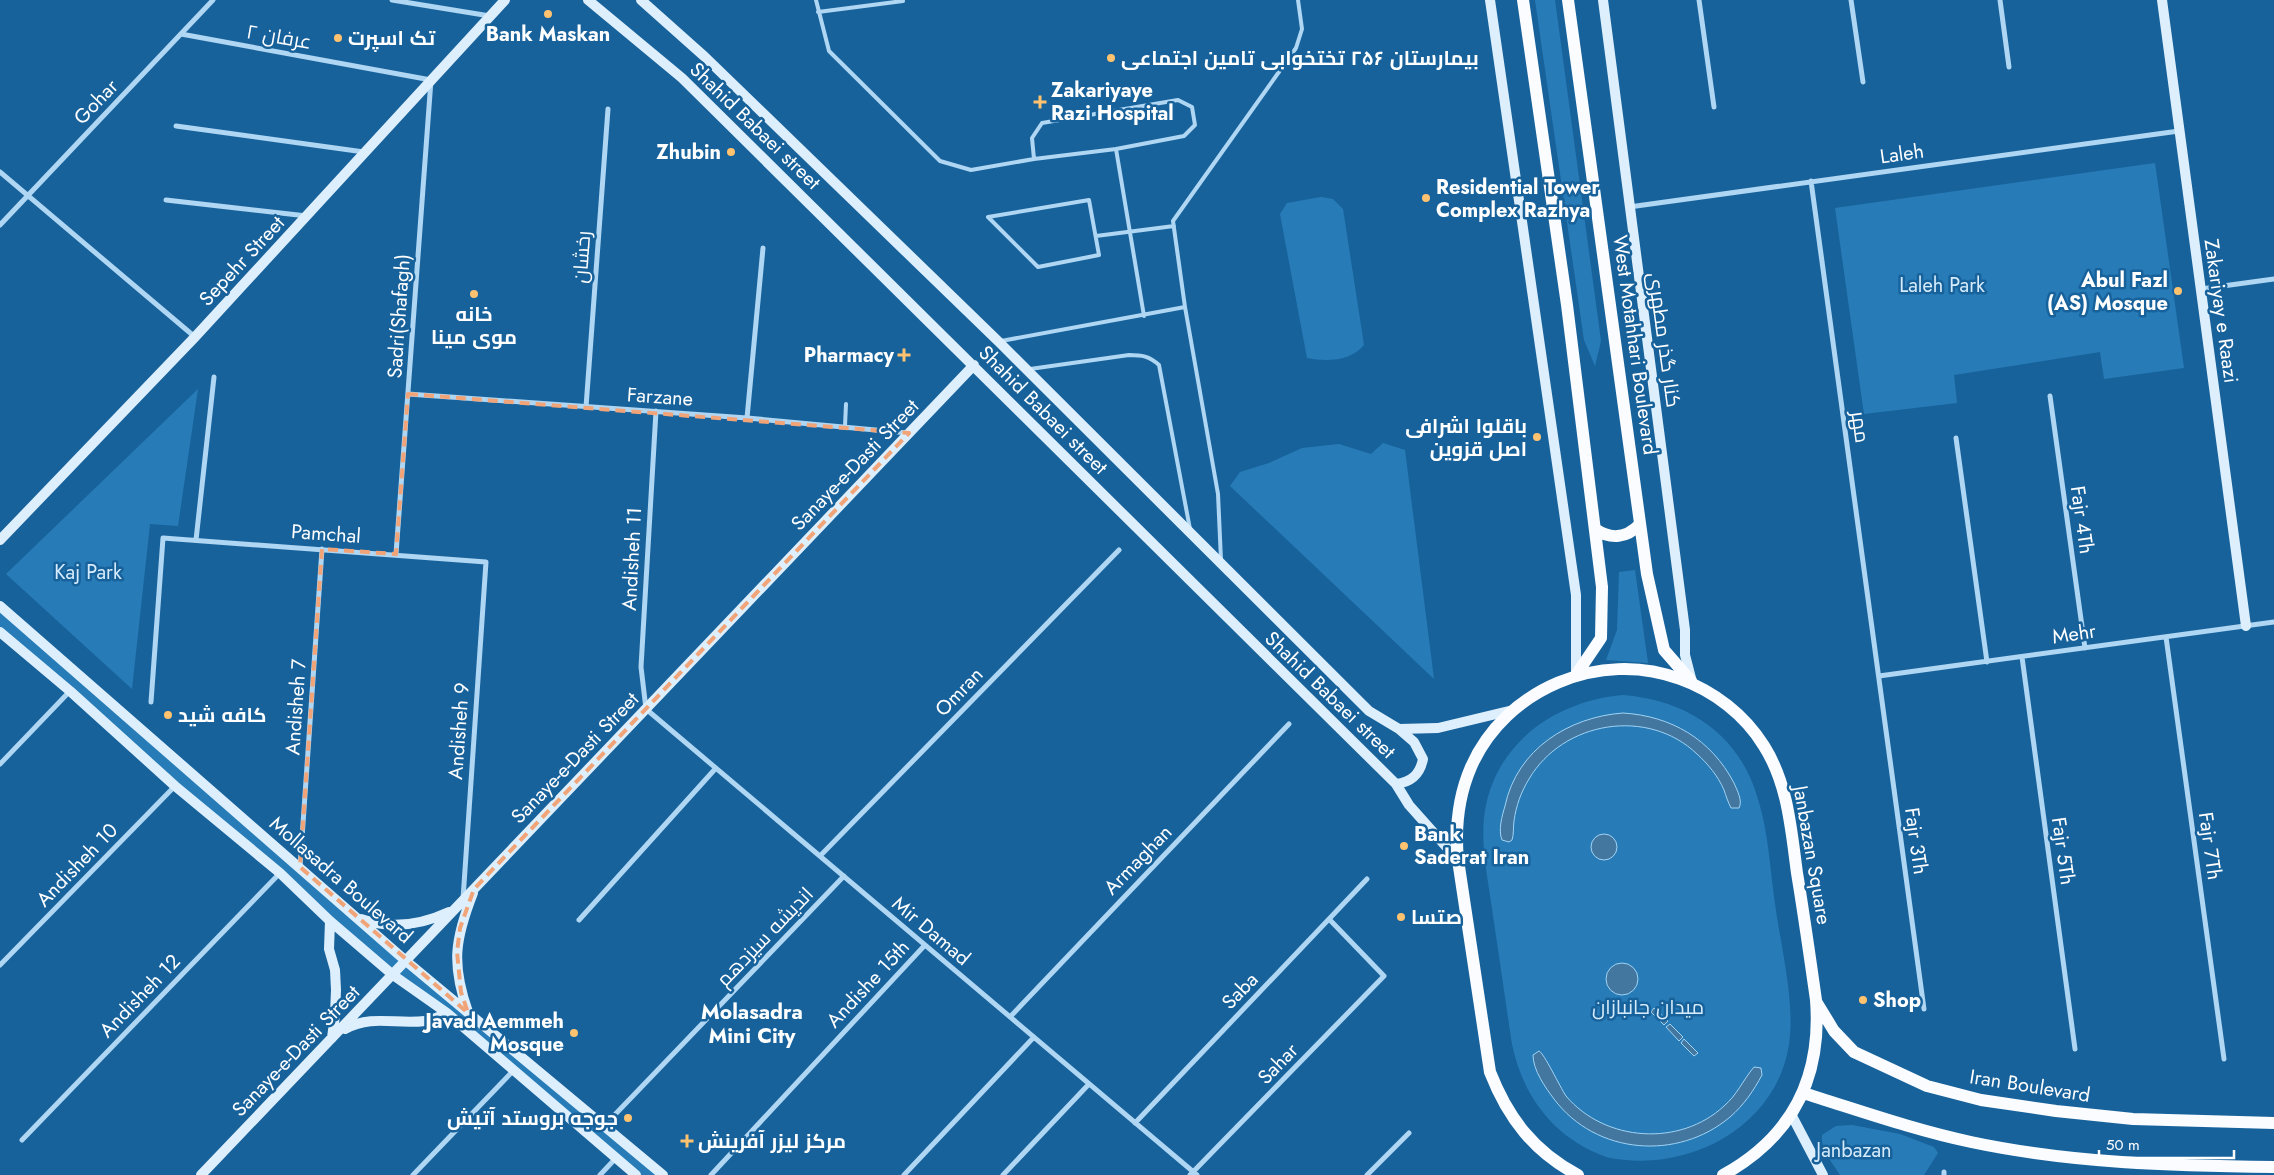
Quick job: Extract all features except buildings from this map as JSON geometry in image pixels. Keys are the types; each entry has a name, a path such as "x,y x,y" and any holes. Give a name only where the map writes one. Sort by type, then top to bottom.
{"main road":[{"path":"1523,0 1567,305 1602,587 1601,638 1576,675"},
{"name":"West Motahhari Boulevard","path":"1568,0 1647,574 1664,650 1692,683"},
{"path":"1595,529 1601,534 1616,537 1630,534 1640,524"},
{"name":"Janbazan Square","path":"1578,1175 1541,1151 1524,1134 1510,1115 1490,1072 1485,1049 1458,860 1456,837 1458,813 1471,767 1482,746 1514,710 1540,691 1576,675 1599,670 1623,668 1670,675 1692,683 1713,695 1744,720 1764,745 1784,788 1816,1000 1818,1023 1816,1047 1811,1071 1803,1093 1791,1114 1777,1133 1760,1150 1741,1165 1723,1175"},
{"name":"Iran Boulevard","path":"1816,1000 1834,1031 1854,1052 1927,1086 1981,1100 2056,1111 2133,1119 2274,1123"},
{"path":"1803,1093 1970,1142 2046,1155 2136,1163 2274,1167"}],"street":[{"name":"Gohar","path":"0,224 213,0"},
{"path":"392,0 491,16"},
{"name":"Sepehr Street","path":"0,540 195,337 505,0"},
{"name":"Shahid Babaei street","path":"588,0 682,78 974,365 1396,784 1409,805 1458,860"},
{"name":"Shahid Babaei street","path":"641,0 705,57 999,342 1369,711 1399,729 1438,728 1514,710"},
{"path":"1490,0 1576,596 1576,675"},
{"name":"کنار گذر مطهری","path":"1603,0 1686,655 1692,683"},
{"path":"1699,0 1714,107"},
{"path":"1851,0 1863,82"},
{"path":"2000,0 2009,67"},
{"name":"Zakariyay e Raazi","path":"2162,0 2246,626"},
{"name":"عرفان ۲","path":"181,34 431,80"},
{"name":"Sadri(Shafagh)","path":"396,554 431,80"},
{"name":"رخشان","path":"586,406 608,109"},
{"path":"176,126 366,153"},
{"name":"Laleh","path":"1629,207 2179,131"},
{"path":"0,172 195,337"},
{"name":"مهر","path":"1811,182 1879,676"},
{"path":"166,200 307,216"},
{"path":"747,418 763,248"},
{"path":"2200,289 2274,279"},
{"name":"Sanaye-e-Dasti Street","path":"201,1175 974,365"},
{"path":"196,540 214,377"},
{"name":"Farzane","path":"408,394 747,418 910,433"},
{"name":"Fajr 4Th","path":"2050,396 2084,648"},
{"name":"Andisheh 11","path":"646,709 641,667 656,411"},
{"path":"1956,438 1987,662"},
{"name":"Pamchal","path":"151,702 163,538 486,562"},
{"name":"Andisheh 7","path":"300,867 322,549"},
{"name":"Omran","path":"820,856 1118,550"},
{"name":"Andisheh 9","path":"462,901 486,562"},
{"name":"Mollasadra Boulevard","path":"0,606 406,961 663,1175"},
{"name":"Mehr","path":"1879,676 2274,622"},
{"name":"Mollasadra Boulevard","path":"0,632 70,691 175,786 280,872 330,921 393,975 447,1013 636,1175"},
{"name":"Fajr 7Th","path":"2166,637 2224,1059"},
{"name":"Fajr 5Th","path":"2022,657 2075,1049"},
{"name":"Fajr 3Th","path":"1879,676 1924,1010"},
{"path":"0,764 70,691"},
{"name":"Mir Damad","path":"646,709 1193,1174"},
{"name":"Armaghan","path":"1010,1017 1289,724"},
{"path":"1396,784 1409,781 1415,777 1422,766 1423,759 1414,742 1399,729"},
{"path":"579,920 716,768"},
{"name":"Andisheh 10","path":"0,966 175,786"},
{"name":"Andisheh 12","path":"22,1140 280,872"},
{"name":"اندیشه سیزدهم","path":"604,1126 844,876"},
{"name":"Saba","path":"1135,1123 1366,879"},
{"path":"468,1013 461,992 457,952 460,928 474,889"},
{"path":"356,917 378,924 392,925 424,921 454,910"},
{"name":"Sahar","path":"1193,1174 1384,976 1329,919"},
{"path":"330,921 330,949 336,980 335,1035"},
{"name":"Andishe 15th","path":"711,1175 925,945"},
{"path":"335,1035 355,1023 373,1020 426,1021 447,1013"},
{"path":"904,1175 1034,1037"},
{"path":"413,1175 514,1071"},
{"path":"1003,1175 1089,1084"},
{"path":"1791,1114 1823,1175"},
{"path":"1367,1175 1409,1133"},
{"path":"600,1175 616,1158"}],"lane":[{"path":"816,0 829,51 940,161 971,170 1034,158 1116,149 1184,136 1195,125 1192,107 1178,100 1042,123 1032,138 1034,158"},
{"path":"1222,565 1218,494 1185,307 1173,221 1296,48 1302,28 1298,0"},
{"path":"818,12 903,1"},
{"path":"1116,149 1144,316"},
{"path":"1089,200 1096,236 1099,255 1038,267 988,217 1089,200"},
{"path":"1096,236 1174,226"},
{"path":"999,342 1185,307"},
{"path":"1027,370 1129,355 1142,355 1152,358 1158,365 1191,534"},
{"path":"845,426 846,404"}],"highlighted area":[{"path":"408,394 909,433 474,889 460,928 457,952 461,992 468,1013 300,867 322,549 396,554"}],"green space":[{"path":"1535,0 1555,0 1601,341 1595,366 1584,340"},
{"name":"Laleh Park","path":"2155,163 2184,368 2104,379 2100,352 1954,375 1957,403 1864,414 1835,208"},
{"path":"1321,197 1333,199 1343,209 1364,345 1346,357 1330,360 1307,358 1280,214 1287,203"},
{"name":"Kaj Park","path":"198,389 178,526 150,524 132,689 6,574"},
{"path":"1383,443 1405,450 1434,679 1230,486 1240,472 1269,463 1302,448 1339,444 1371,454"},
{"path":"1635,570 1648,663 1606,660 1617,630 1619,572"},
{"path":"0,606 294,862 663,1175 636,1175 393,975 0,632"},
{"name":"میدان جانبازان","path":"1623,695 1646,698 1668,704 1706,724 1723,738 1737,754 1748,774 1757,796 1764,824 1787,978 1790,1012 1789,1044 1781,1073 1767,1099 1747,1121 1723,1138 1696,1151 1667,1159 1637,1161 1606,1157 1587,1149 1571,1139 1556,1127 1544,1113 1524,1081 1512,1044 1483,841 1484,818 1489,792 1499,769 1513,749 1531,731 1551,717 1573,706"},
{"name":"Janbazan","path":"1852,1125 1900,1134 1934,1147 1938,1153 1924,1175 1840,1175 1825,1150 1822,1135 1836,1126"}],"shaded area":[{"path":"1623,713 1657,719 1673,725 1701,742 1725,767 1738,792 1740,799 1739,808 1731,808 1722,785 1712,770 1697,754 1677,739 1655,730 1631,726 1607,727 1584,733 1563,744 1544,759 1529,779 1521,794 1515,815 1512,840 1509,842 1502,840 1500,832 1501,823 1511,786 1521,768 1533,753 1565,729 1583,721"},
{"path":"1604,834 1613,838 1617,847 1613,856 1604,860 1595,856 1591,847 1595,838"},
{"path":"1622,963 1628,964 1633,968 1637,973 1637,985 1633,990 1628,994 1622,995 1616,994 1611,990 1607,985 1606,979 1607,973 1611,968 1616,964"},
{"path":"1654,1008 1668,1021 1664,1025 1651,1012"},
{"path":"1670,1024 1683,1037 1679,1041 1666,1027"},
{"path":"1684,1039 1698,1053 1694,1056 1681,1043"},
{"path":"1539,1051 1566,1096 1582,1111 1601,1123 1643,1134 1665,1133 1686,1128 1706,1119 1729,1102 1754,1067 1761,1068 1762,1075 1740,1107 1730,1117 1709,1131 1686,1141 1663,1145 1638,1146 1614,1141 1592,1132 1571,1118 1554,1099 1537,1072 1533,1055"}],"place":[{"name":"Bank Maskan","path":"548,14"},
{"name":"تک اسپرت","path":"338,38"},
{"name":"بیمارستان ۲۵۶ تختخوابی تامین اجتماعی","path":"1111,58"},
{"name":"Zakariyaye Razi Hospital","path":"1040,102"},
{"name":"Zhubin","path":"731,152"},
{"name":"Residential Tower Complex Razhya","path":"1426,198"},
{"name":"Abul Fazl (AS) Mosque","path":"2178,291"},
{"name":"خانه موی مینا","path":"474,294"},
{"name":"Pharmacy","path":"904,355"},
{"name":"باقلوا اشرافی اصل قزوین","path":"1537,437"},
{"name":"کافه شید","path":"168,715"},
{"name":"Bank Saderat Iran","path":"1404,846"},
{"name":"صتسا","path":"1401,917"},
{"name":"Shop","path":"1863,1000"},
{"name":"Javad Aemmeh Mosque","path":"574,1033"},
{"name":"جوجه بروستد آتیش","path":"628,1118"},
{"name":"مرکز لیزر آفرینش","path":"687,1141"}],"district":[{"name":"Molasadra Mini City","path":"752,1024"}]}
